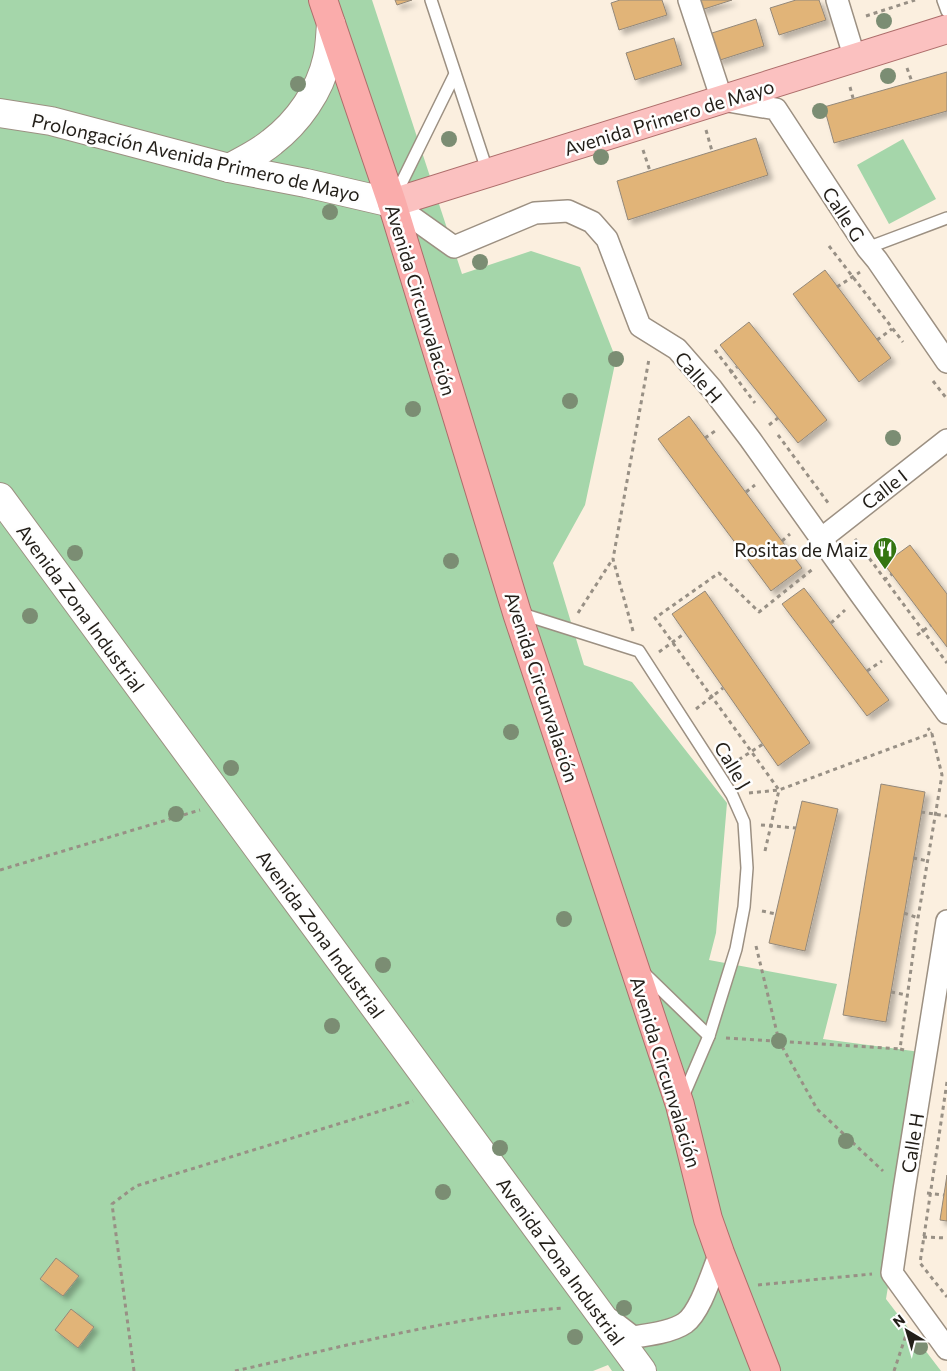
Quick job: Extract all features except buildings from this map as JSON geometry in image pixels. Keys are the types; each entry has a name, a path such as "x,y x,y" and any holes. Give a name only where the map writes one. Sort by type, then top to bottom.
{"highway":[{"name":"Avenida Circunvalación","path":"327,12 392,204 518,613 680,1104 708,1218 766,1371"}],"main road":[{"path":"229,168 272,142 301,113 312,96 328,58 327,12"},
{"name":"Avenida Primero de Mayo","path":"392,204 947,29"},
{"name":"Prolongación Avenida Primero de Mayo","path":"0,113 51,121 229,168 306,183 392,204"},
{"name":"Avenida Zona Industrial","path":"0,497 642,1371"}],"street":[{"path":"689,0 722,100"},
{"path":"837,0 855,59"},
{"name":"Calle G","path":"722,100 776,109 867,248 947,362"},
{"path":"392,204 454,247 535,213 568,211 592,222 607,239 640,326"},
{"name":"Calle H","path":"640,326 677,349 712,389 826,546 943,722"},
{"name":"Calle I","path":"826,546 947,440"},
{"name":"Calle H","path":"892,1273 947,921"},
{"path":"593,1306 633,1337 659,1334 685,1323 698,1306 720,1253"},
{"path":"892,1273 947,1348"}],"lane":[{"path":"431,0 488,174"},
{"path":"944,0 947,11"},
{"path":"392,204 455,74"},
{"path":"867,248 947,218"},
{"path":"518,613 639,651"},
{"name":"Calle J","path":"639,651 732,795 744,822 747,868 744,907 736,949 709,1036 680,1104"},
{"path":"633,962 709,1036"}],"path":[{"path":"844,24 915,0"},
{"path":"829,246 905,344"},
{"path":"568,629 613,559 649,356 640,326"},
{"path":"929,375 947,399"},
{"path":"711,424 716,431"},
{"path":"749,478 760,492"},
{"path":"785,527 795,541"},
{"path":"782,541 790,534"},
{"path":"779,790 655,618 719,573 759,612 814,568 826,546"},
{"path":"613,559 639,651"},
{"path":"809,561 819,575"},
{"path":"839,604 850,618"},
{"path":"646,662 685,633"},
{"path":"876,654 887,670"},
{"path":"683,719 723,688"},
{"path":"732,795 779,790 932,734 943,722"},
{"path":"900,1050 918,918 942,775 932,734 926,726"},
{"path":"718,773 763,744"},
{"path":"0,870 224,802"},
{"path":"921,812 947,816"},
{"path":"744,822 796,828"},
{"path":"913,858 928,861"},
{"path":"904,913 918,918"},
{"path":"756,945 779,1041 817,1108 904,1190"},
{"path":"709,1036 900,1050 926,1054"},
{"path":"947,1082 920,1263 947,1297"},
{"path":"134,1371 112,1204 136,1186 438,1094"},
{"path":"733,1288 892,1273"},
{"path":"235,1371 438,1326 526,1310 593,1306"},
{"path":"894,1371 916,1306"}],"green space":[{"path":"0,0 372,0 462,274 531,251 580,267 616,359 585,505 553,563 584,665 632,682 727,803 716,933 709,960 837,984 823,1039 924,1053 886,1299 941,1371 612,1371 608,1365 593,1371 0,1371"},
{"path":"903,139 936,199 889,224 857,165"}],"place":[{"name":"Rositas de Maiz","path":"885,570"}]}
